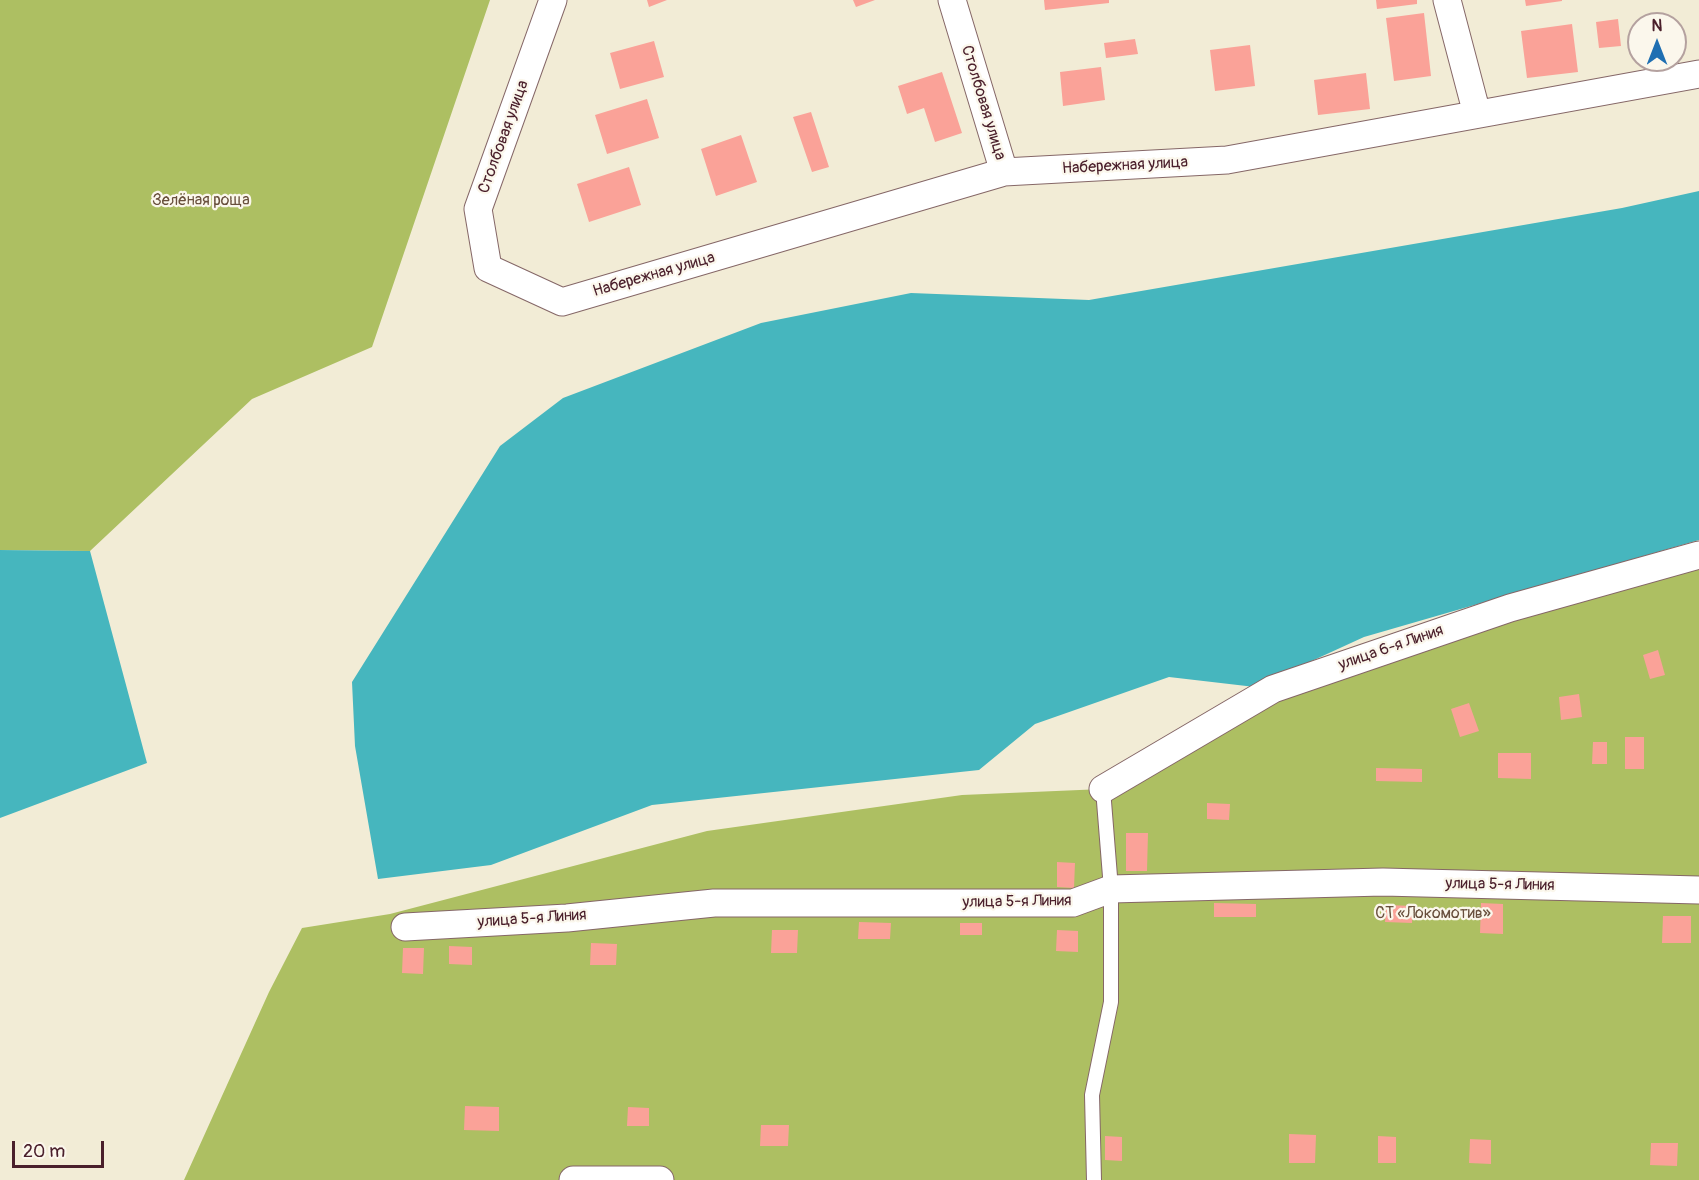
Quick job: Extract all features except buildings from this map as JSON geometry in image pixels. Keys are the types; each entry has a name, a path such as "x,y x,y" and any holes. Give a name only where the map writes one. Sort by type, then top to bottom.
{"street":[{"name":"Столбовая улица","path":"552,0 478,209 488,268 562,302"},
{"name":"Столбовая улица","path":"952,0 1004,172"},
{"path":"1447,0 1477,114"},
{"name":"Набережная улица","path":"562,302 1004,172 1227,160 1699,74"},
{"name":"улица 6-я Линия","path":"1103,789 1273,689 1510,608 1699,555"},
{"name":"улица 5-я Линия","path":"405,927 567,918 714,903 1073,903 1111,889 1383,882 1699,890"},
{"path":"573,1180 660,1180"}],"lane":[{"path":"1094,1180 1092,1095 1111,1002 1111,889 1103,789"}],"green space":[{"name":"Зелёная роща","path":"0,0 490,0 372,347 252,399 90,551 0,550"},
{"name":"СТ «Локомотив»","path":"1699,555 1699,1180 184,1180 269,992 302,928 390,914 707,831 962,795 1103,789 1273,689"}],"water":[{"path":"1699,191 1699,540 1364,637 1255,687 1169,677 1035,724 979,770 652,805 491,865 378,879 355,746 352,682 500,446 563,398 761,323 911,293 1089,300 1622,208"},
{"path":"0,550 90,551 147,763 0,818"}]}
